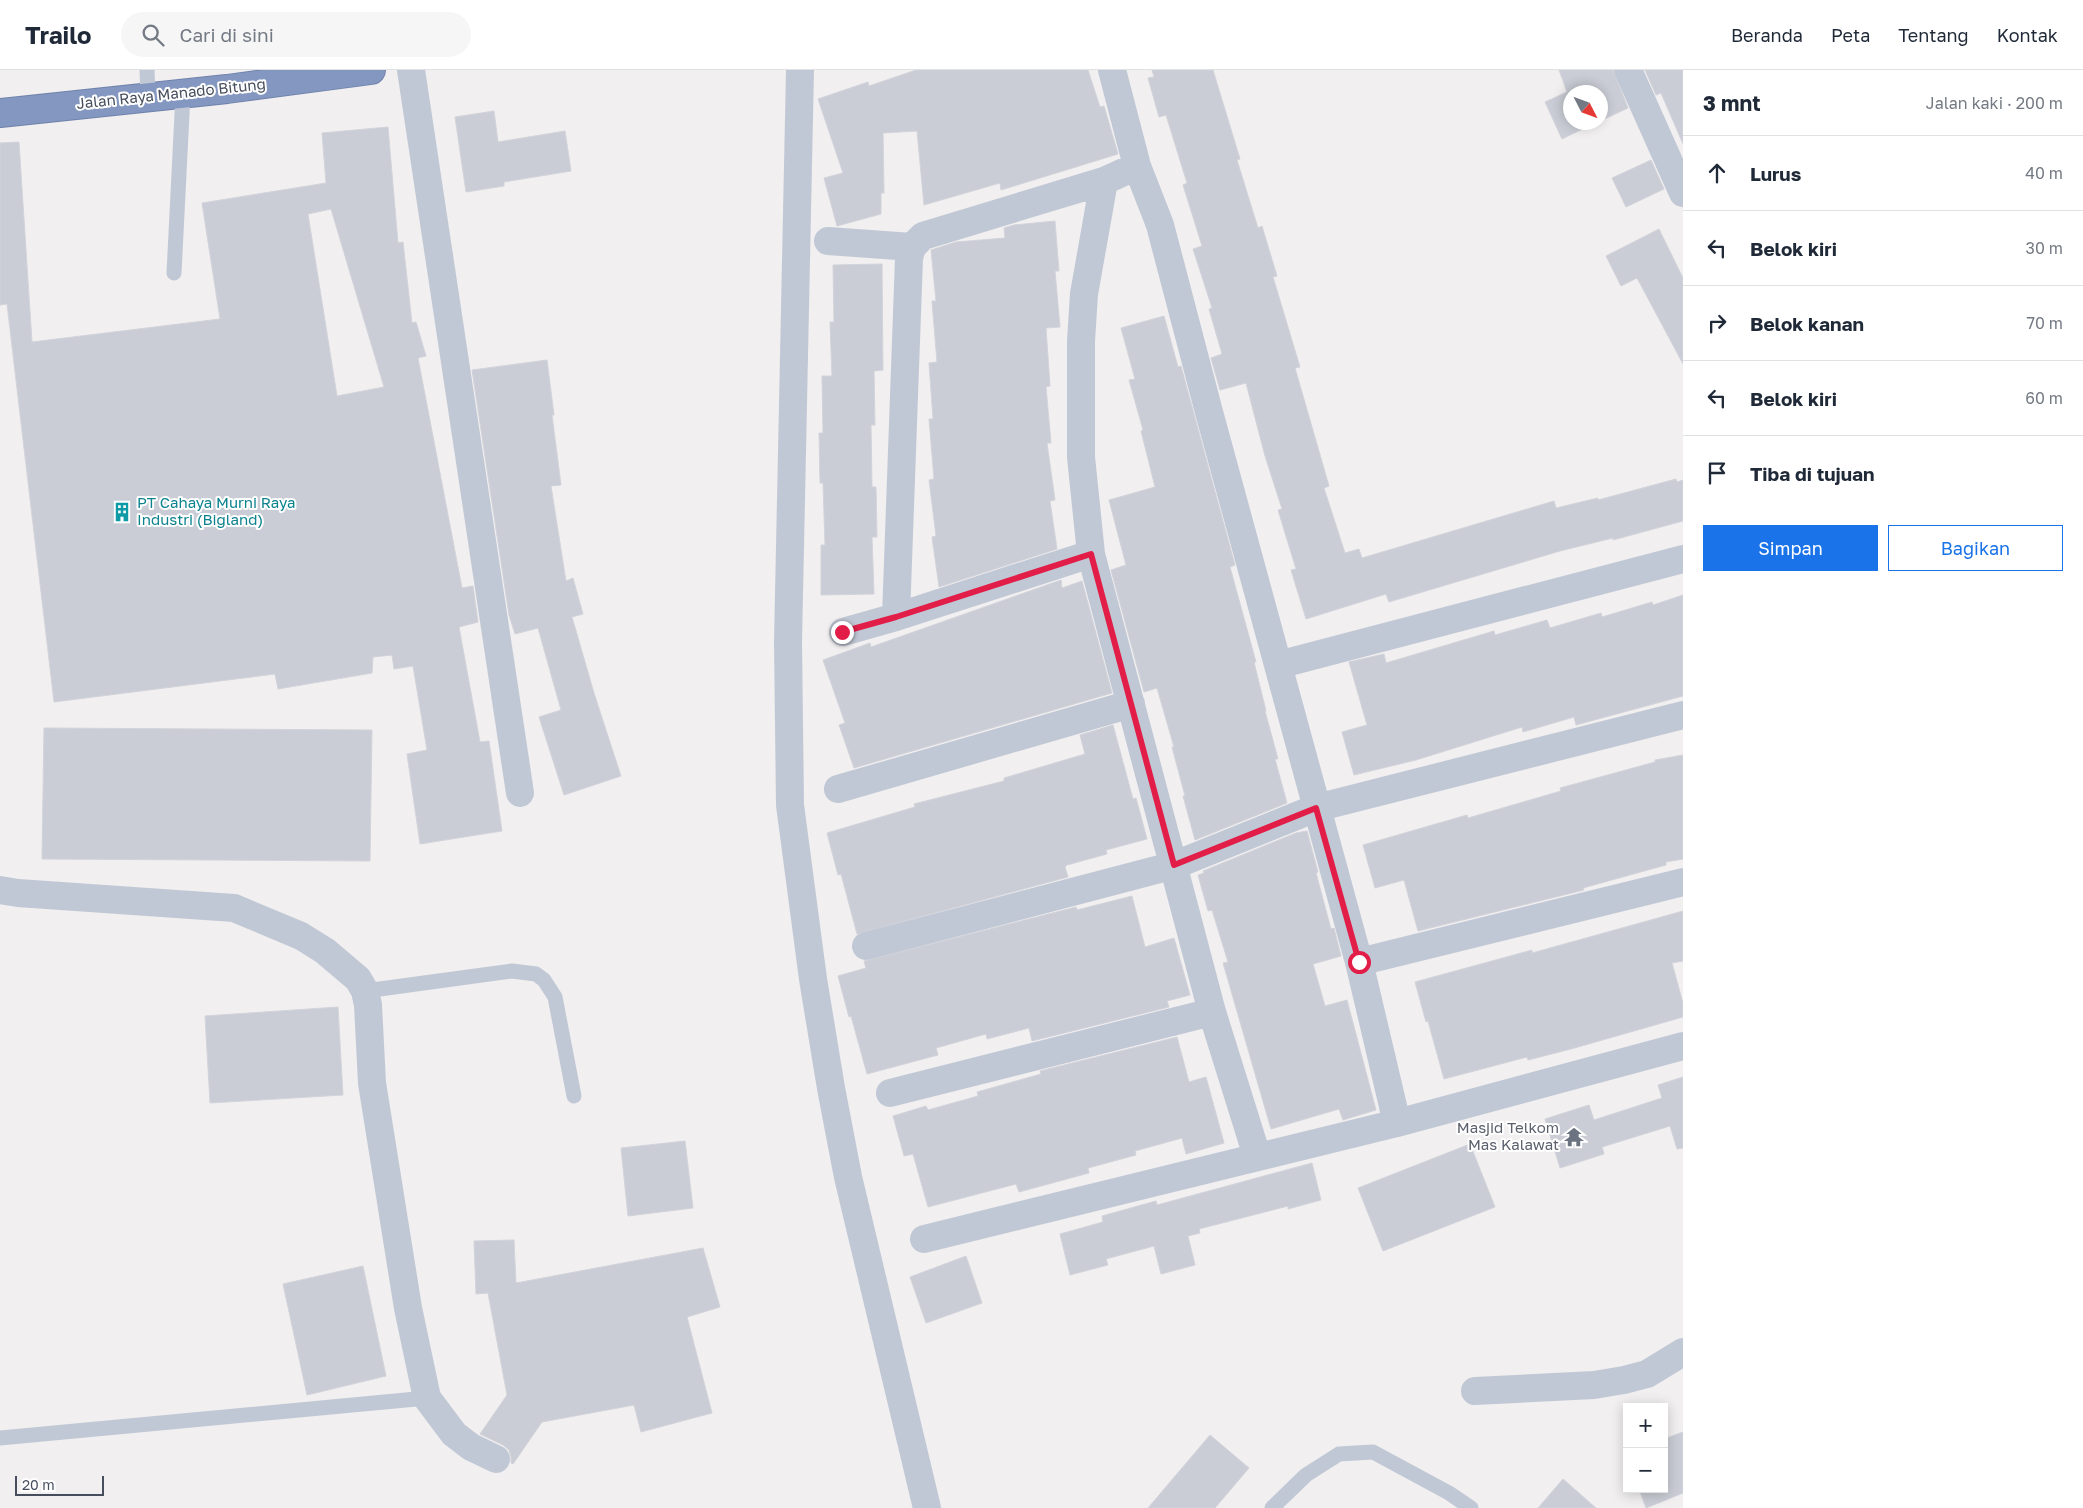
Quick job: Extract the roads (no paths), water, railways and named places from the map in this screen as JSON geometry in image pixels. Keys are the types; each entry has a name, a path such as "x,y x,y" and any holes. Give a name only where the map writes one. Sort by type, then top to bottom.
{"highway":[{"name":"Jalan Raya Manado Bitung","path":"0,113 183,94 325,73 371,70"}],"street":[{"path":"411,70 520,793"},
{"path":"800,70 788,642 790,805 813,979 848,1177 927,1508"},
{"path":"1112,70 1137,166 1160,226 1359,962 1397,1123"},
{"path":"1628,70 1683,193"},
{"path":"896,617 909,258 912,247 922,236 1104,181 1137,166"},
{"path":"1104,181 1084,294 1081,341 1081,457 1091,554 1212,1012 1258,1156"},
{"path":"828,241 912,247"},
{"path":"842,632 896,617 1091,554"},
{"path":"1278,665 1683,559"},
{"path":"838,789 1131,704"},
{"path":"866,946 1174,865 1316,808 1683,715"},
{"path":"1359,962 1683,882"},
{"path":"0,890 18,893 234,908 301,936 325,951 358,979 365,992 368,1005 372,1083 408,1308 427,1398 454,1434 471,1447 496,1459"},
{"path":"890,1093 1212,1012"},
{"path":"924,1239 1397,1123 1683,1046"},
{"path":"1475,1391 1594,1385 1624,1380 1647,1374 1683,1352"}],"lane":[{"path":"147,70 148,97"},
{"path":"174,273 183,94"},
{"path":"365,992 512,971 536,974 544,980 555,997 574,1096"},
{"path":"0,1438 427,1398"},
{"path":"1272,1508 1306,1475 1339,1454 1373,1452 1448,1493 1471,1508"}],"place":[{"name":"PT Cahaya Murni Raya Industri (Bigland)","path":"122,512"},
{"name":"Masjid Telkom Mas Kalawat","path":"1574,1137"}]}
